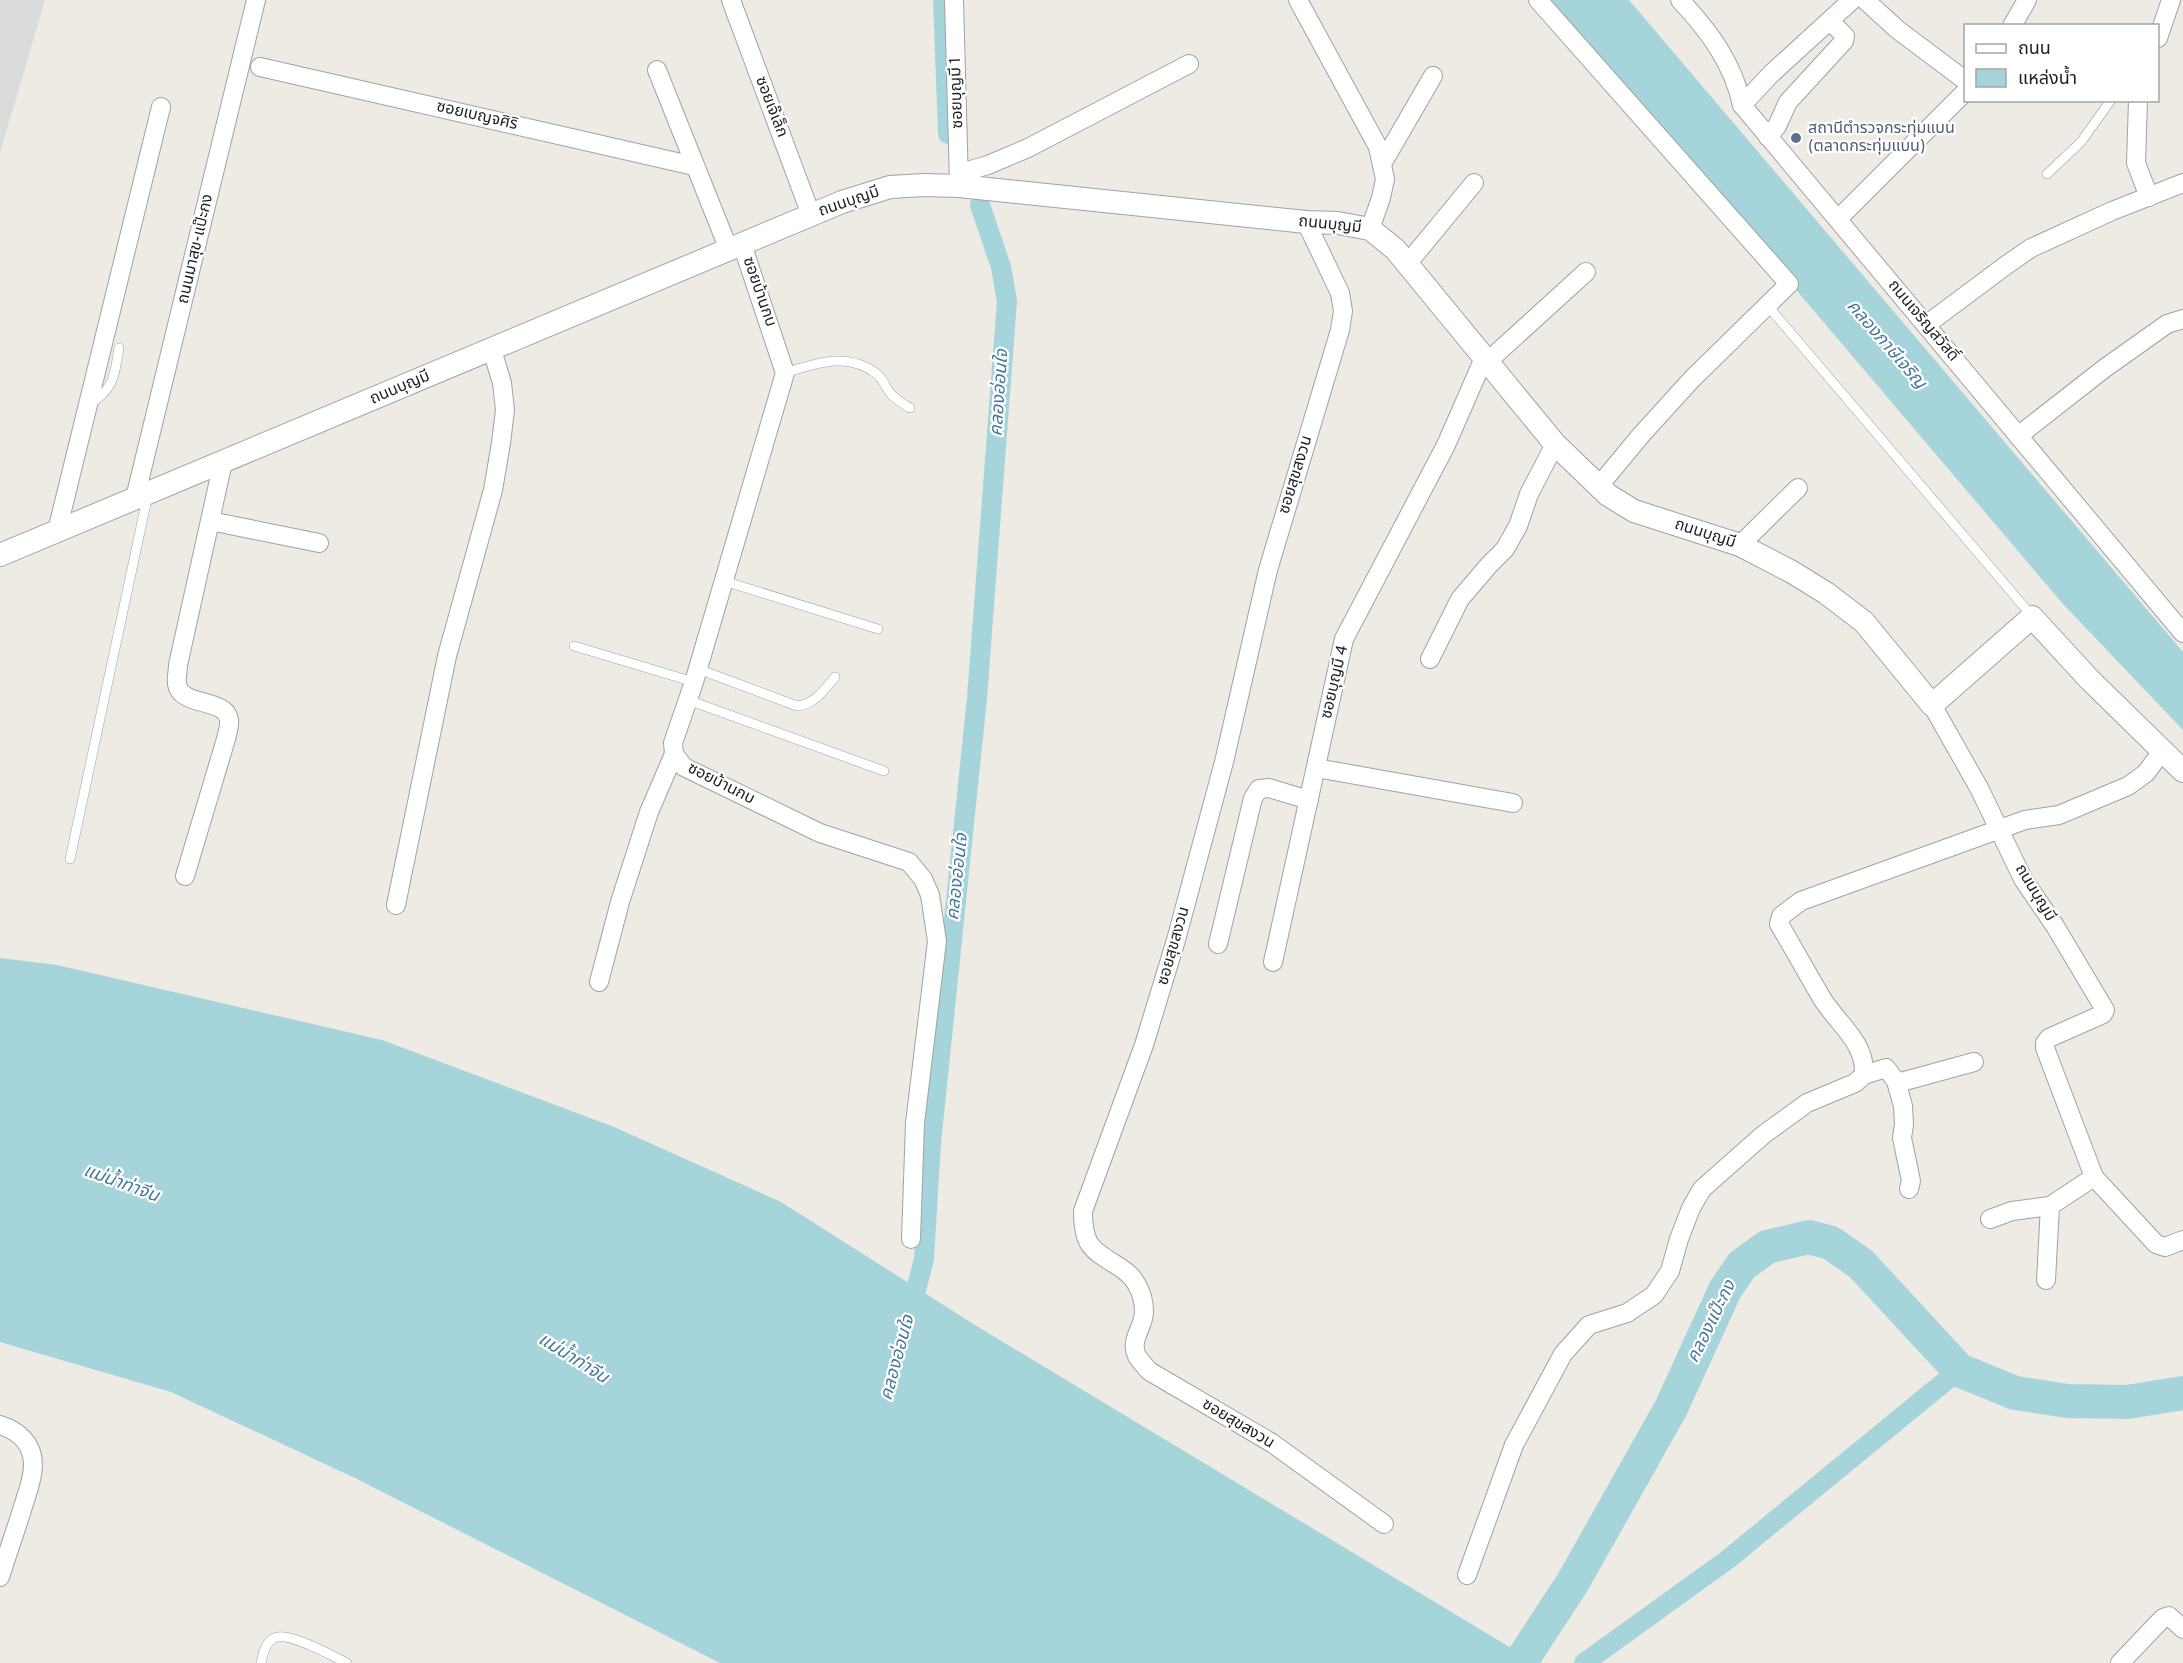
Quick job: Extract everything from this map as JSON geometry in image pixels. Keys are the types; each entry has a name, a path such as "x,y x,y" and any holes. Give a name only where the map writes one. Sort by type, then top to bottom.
{"street":[{"name":"ถนนมาสุข-แป๊ะกง","path":"142,496 256,0"},
{"name":"ซอยเจ๊เล็ก","path":"731,0 812,215"},
{"name":"ซอยบุญมี 1","path":"954,0 959,179"},
{"path":"1298,0 1378,147 1385,179 1370,229"},
{"path":"1538,0 1789,284 1692,379 1598,487"},
{"name":"ถนนเจริญสวัสดิ์","path":"1680,0 1713,38 1731,70 1742,105 2183,633"},
{"path":"1742,105 1771,74 1852,0"},
{"path":"1865,0 1898,30 1964,80"},
{"path":"2013,24 2027,0"},
{"path":"2159,33 2172,0"},
{"path":"1768,137 1777,126 1788,102 1844,41 1845,36 1836,27"},
{"path":"959,179 1028,148 1189,64"},
{"name":"ซอยเบญจศิริ","path":"260,67 694,166"},
{"path":"657,70 694,166 736,247"},
{"path":"1382,164 1433,76"},
{"path":"1838,219 1964,92"},
{"path":"2138,102 2136,163 2149,197"},
{"path":"57,531 160,107"},
{"name":"ถนนบุญมี","path":"0,555 842,202 890,187 924,185 959,179 1306,222 1338,223 1370,229 1408,263 1555,444 1598,487 1634,511 1740,545 1809,582 1864,622 1932,705 1979,788 2024,879 2105,1010 2103,1014 2049,1038 2045,1043 2094,1177 2156,1244 2165,1247 2183,1240"},
{"path":"1408,263 1474,183"},
{"path":"1926,325 2031,248 2183,183"},
{"name":"ซอยสุขสงวน","path":"1306,222 1340,293 1343,311 1340,330 1268,570 1224,762 1176,940 1144,1045 1083,1211 1083,1231 1089,1244 1099,1255 1132,1275 1141,1295 1145,1313 1135,1341 1135,1349 1149,1371 1272,1443 1384,1524"},
{"name":"ซอยบ้านกบ","path":"736,247 785,373 696,675 673,743 674,754 684,766 820,833 909,862 924,879 930,895 937,941 915,1123 911,1239"},
{"path":"1486,360 1586,272"},
{"path":"2018,436 2105,368 2167,324 2183,319"},
{"path":"396,905 447,656 493,490 501,443 504,401 502,383 492,350"},
{"name":"ซอยบุญมี 4","path":"1273,962 1344,639 1446,445 1486,360"},
{"path":"1430,659 1460,599 1505,549 1518,526 1529,494 1555,444"},
{"path":"185,876 226,739 229,719 225,712 215,706 184,695 177,686 178,665 223,462"},
{"path":"1740,545 1798,488"},
{"path":"210,521 319,543"},
{"path":"1932,705 2032,617 2089,679 2183,771"},
{"path":"1864,1075 1865,1063 1855,1040 1825,1003 1779,924 1780,916 1801,901 2025,820 2059,815 2128,786 2146,773 2162,751"},
{"path":"599,982 620,902 649,812 674,754"},
{"path":"1316,768 1513,803"},
{"path":"1218,944 1253,798 1259,789 1269,788 1309,800"},
{"path":"1896,1082 1910,1081 1974,1062"},
{"path":"1467,1575 1514,1445 1563,1354 1589,1325 1627,1313 1654,1295 1670,1271 1678,1239 1702,1189 1763,1135 1807,1103 1855,1083 1864,1075 1886,1068 1896,1082 1903,1106 1902,1138 1911,1181 1909,1189"},
{"path":"1990,1219 2012,1210 2050,1206 2094,1177"},
{"path":"2046,1280 2050,1206"},
{"path":"0,1425 24,1437 33,1464 29,1490 0,1577"},
{"path":"2120,1663 2163,1618 2169,1616 2183,1629"}],"lane":[{"path":"2047,174 2081,142 2110,102"},
{"path":"1767,305 2032,617"},
{"path":"87,406 106,392 114,377 119,348"},
{"path":"785,373 820,361 843,361 866,367 879,376 892,396 910,408"},
{"path":"70,858 142,496"},
{"path":"724,581 878,628"},
{"path":"574,646 696,675 797,706 804,706 821,694 835,677"},
{"path":"688,700 884,771"},
{"path":"261,1663 265,1647 274,1638 285,1637 347,1663"}],"shaded area":[{"path":"0,0 45,0 0,153"}],"water":[{"name":"คลองภาษีเจริญ","path":"1550,0 1629,0 2183,652 2183,730 2063,604"},
{"name":"แม่น้ำท่าจีน","path":"0,958 57,965 382,1040 614,1127 781,1202 975,1325 1536,1663 720,1663 355,1478 171,1392 0,1342"}],"waterway":[{"name":"คลองอ่อนใจ","path":"943,0 948,134"},
{"name":"คลองอ่อนใจ","path":"910,1313 924,1259 931,1143 977,698 1007,301 1001,267 980,205"},
{"name":"คลองแป๊ะกง","path":"1520,1663 1573,1582 1671,1408 1725,1290 1742,1265 1767,1247 1809,1237 1831,1243 1861,1264 1959,1370 2015,1393 2068,1401 2127,1402 2183,1393"},
{"path":"1584,1663 1727,1560 1959,1370"}],"place":[{"name":"สถานีตำรวจกระทุ่มแบน (ตลาดกระทุ่มแบน)","path":"1796,138"}]}
